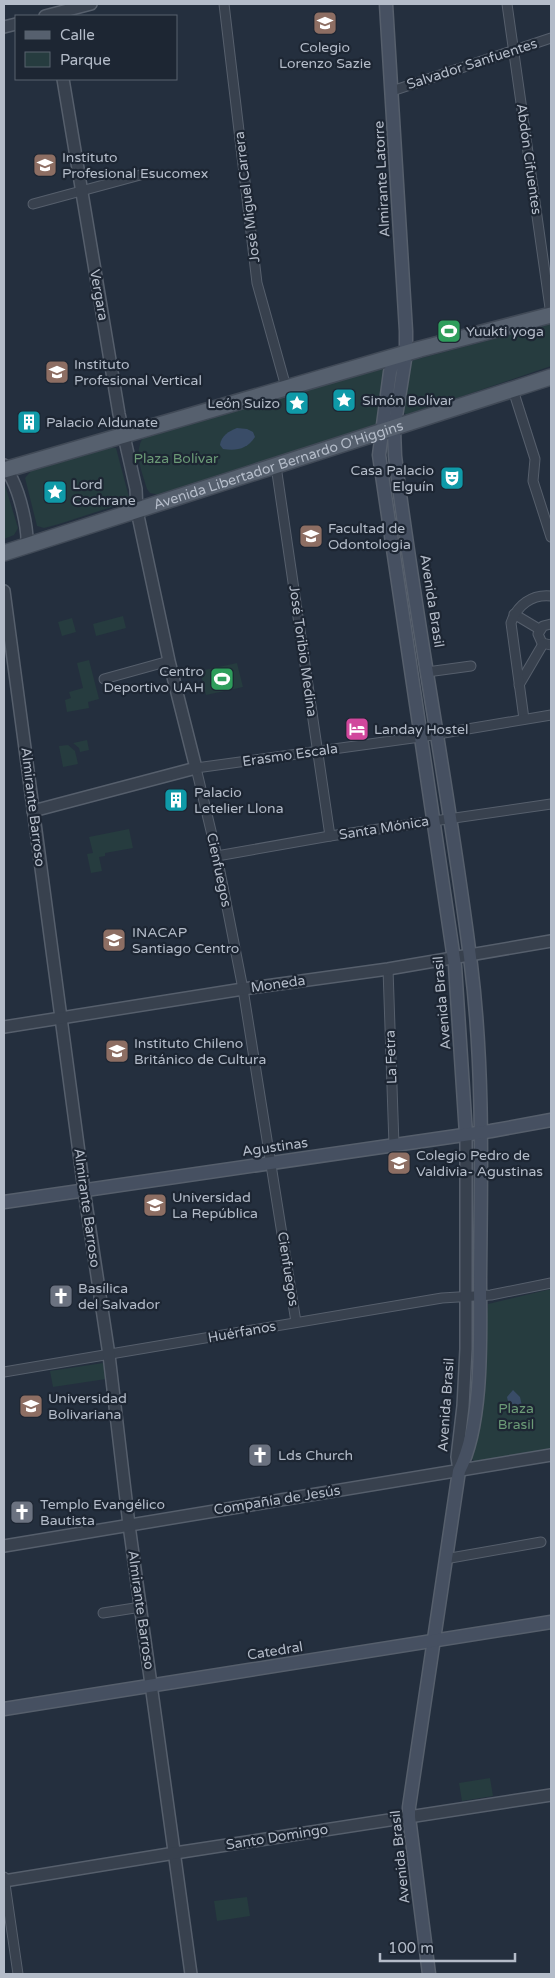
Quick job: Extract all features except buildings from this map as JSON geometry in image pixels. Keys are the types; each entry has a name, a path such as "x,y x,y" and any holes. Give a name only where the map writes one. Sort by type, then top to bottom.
{"main road":[{"name":"Almirante Latorre","path":"386,4 406,353"},
{"path":"4,468 124,436 406,353 551,315"},
{"name":"Avenida Brasil","path":"406,353 388,431 379,449 380,464 453,958 459,1013 466,1134"},
{"name":"Avenida Libertador Bernardo O'Higgins","path":"4,553 512,390 550,382"},
{"name":"Avenida Brasil","path":"388,431 396,465 428,672 469,955 478,1056 481,1132 480,1296 478,1378 474,1424 469,1449 459,1471 432,1642 409,1817 429,1974"},
{"name":"Agustinas","path":"4,1202 551,1120"},
{"name":"Catedral","path":"4,1709 551,1622"}],"street":[{"path":"50,13 91,4"},
{"name":"José Miguel Carrera","path":"224,4 257,283 286,388"},
{"name":"Abdón Cifuentes","path":"507,4 551,315"},
{"name":"Salvador Sanfuentes","path":"392,91 551,38"},
{"name":"Vergara","path":"63,80 119,414 136,492 137,510"},
{"path":"33,204 144,174"},
{"path":"512,390 535,459 532,482 551,537"},
{"name":"José Toribio Medina","path":"276,466 330,836"},
{"path":"4,468 12,479 26,526 27,546"},
{"name":"Cienfuegos","path":"137,510 169,661 217,856 243,989 296,1322"},
{"name":"Almirante Barroso","path":"4,591 60,1018 108,1355 129,1525 191,1974"},
{"path":"524,720 511,622 520,606 531,599 546,595 551,596"},
{"path":"514,614 539,629"},
{"path":"539,629 551,624"},
{"path":"519,685 547,645 539,639 539,629"},
{"path":"104,680 169,661"},
{"path":"428,672 471,666"},
{"name":"Erasmo Escala","path":"32,810 196,768 437,735 551,715"},
{"name":"Santa Mónica","path":"217,856 330,836 551,804"},
{"name":"Moneda","path":"4,1027 243,989 388,969 551,941"},
{"name":"La Fetra","path":"388,969 394,1145"},
{"name":"Avenida Brasil","path":"459,1471 457,1457 463,1406 467,1296 466,1134"},
{"name":"Huérfanos","path":"4,1372 442,1298 480,1296 551,1283"},
{"name":"Compañía de Jesús","path":"4,1546 551,1455"},
{"path":"445,1559 541,1542"},
{"path":"103,1613 141,1608"},
{"name":"Santo Domingo","path":"4,1881 551,1794"},
{"path":"4,1877 18,1974"}],"green space":[{"path":"551,324 551,366 407,415 402,411 409,363 414,360"},
{"name":"Plaza Bolívar","path":"387,365 378,424 159,495 150,493 147,489 139,461 139,448 145,435"},
{"path":"110,448 116,448 130,501 59,524 44,528 37,526 25,478 31,471"},
{"path":"4,482 18,528 14,535 4,539"},
{"path":"123,616 126,628 96,636 93,624"},
{"path":"72,618 76,632 62,636 58,622"},
{"path":"89,660 99,699 88,702 89,708 67,712 65,700 71,698 69,692 83,688 77,663"},
{"name":"Centro Deportivo UAH","path":"237,663 243,687 206,695 200,671"},
{"path":"87,740 89,750 80,752 79,748 73,743"},
{"path":"68,745 75,751 78,764 63,767 59,746"},
{"path":"129,829 133,848 105,853 105,856 99,857 102,871 91,873 87,854 93,853 89,837"},
{"name":"Plaza Brasil","path":"551,1289 551,1450 476,1463 472,1459 472,1455 488,1304"},
{"path":"103,1363 106,1379 53,1387 50,1371"},
{"path":"490,1778 493,1796 462,1801 459,1783"},
{"path":"247,1897 250,1916 217,1921 214,1901"}],"water":[{"path":"237,428 253,432 255,437 245,447 233,450 223,449 220,445 224,436"},
{"path":"513,1390 520,1397 522,1406 532,1412 513,1407 510,1404 507,1397"}],"place":[{"name":"Colegio Lorenzo Sazie","path":"325,23"},
{"name":"Instituto Profesional Esucomex","path":"45,165"},
{"name":"Yuukti yoga","path":"449,331"},
{"name":"Instituto Profesional Vertical","path":"57,372"},
{"name":"Simón Bolívar","path":"344,400"},
{"name":"León Suizo","path":"297,403"},
{"name":"Palacio Aldunate","path":"29,422"},
{"name":"Casa Palacio Elguín","path":"452,478"},
{"name":"Lord Cochrane","path":"55,492"},
{"name":"Facultad de Odontologia","path":"311,536"},
{"name":"Centro Deportivo UAH","path":"222,679"},
{"name":"Landay Hostel","path":"357,729"},
{"name":"Palacio Letelier Llona","path":"176,800"},
{"name":"INACAP Santiago Centro","path":"114,940"},
{"name":"Instituto Chileno Británico de Cultura","path":"117,1051"},
{"name":"Colegio Pedro de Valdivia- Agustinas","path":"399,1163"},
{"name":"Universidad La República","path":"155,1205"},
{"name":"Basílica del Salvador","path":"61,1296"},
{"name":"Universidad Bolivariana","path":"31,1406"},
{"name":"Lds Church","path":"260,1455"},
{"name":"Templo Evangélico Bautista","path":"22,1512"}]}
